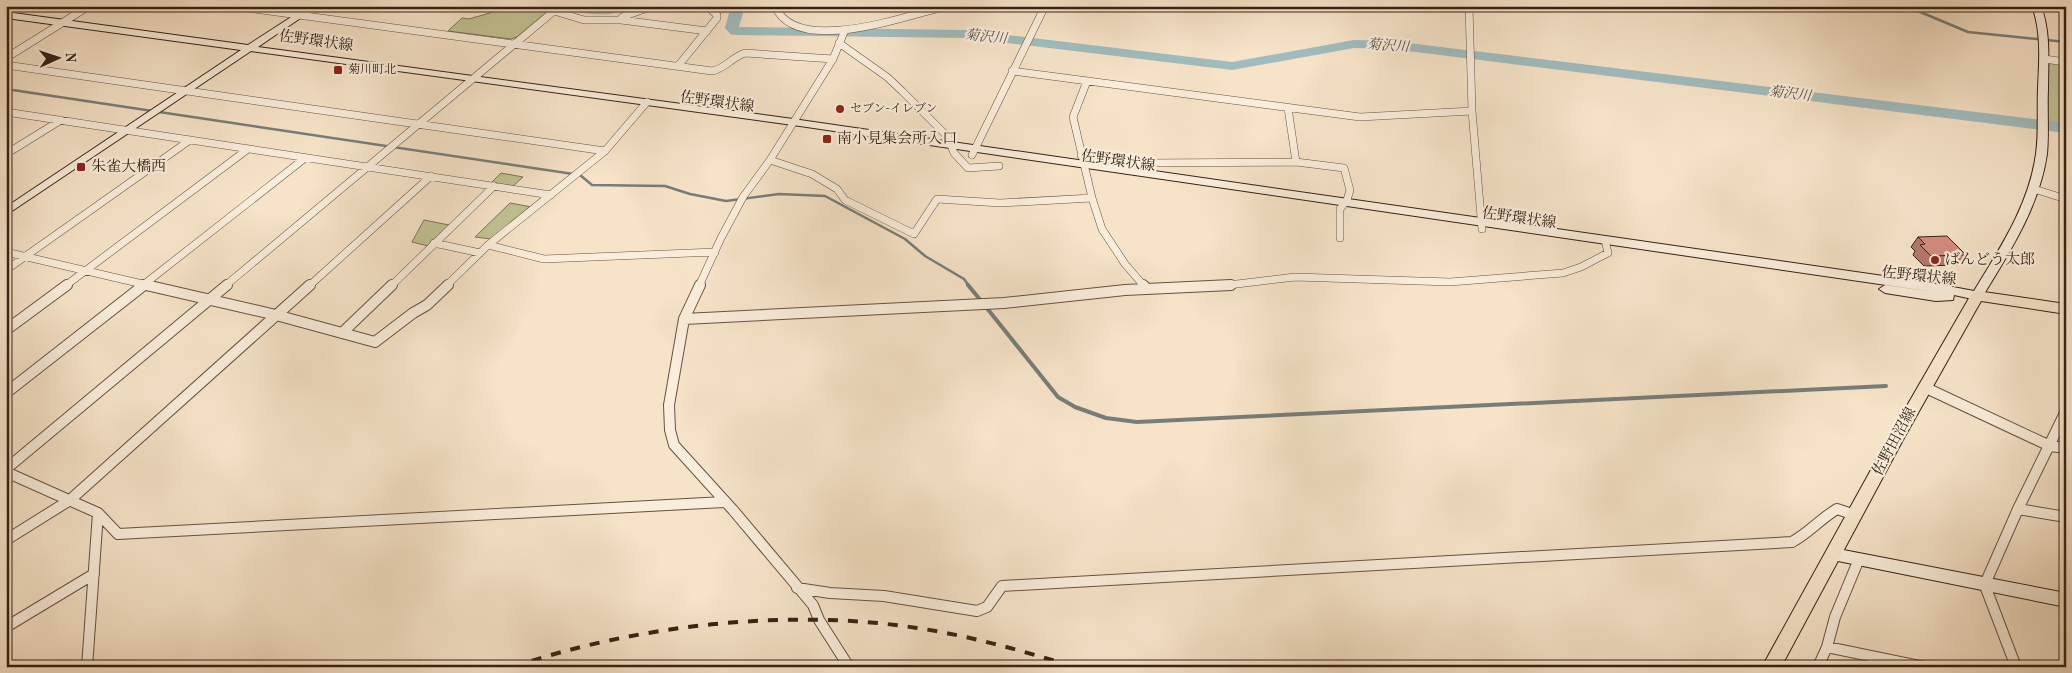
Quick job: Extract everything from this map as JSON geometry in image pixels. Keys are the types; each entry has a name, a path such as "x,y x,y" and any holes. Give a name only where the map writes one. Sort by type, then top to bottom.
{"main road":[{"path":"2036,6 2041,20 2044,59 2041,161 2034,189 2013,237 1977,296 2066,309"},
{"name":"佐野環状線","path":"6,15 59,25"},
{"path":"6,212 300,15"},
{"name":"佐野環状線","path":"6,20 59,25 645,104 974,152 1083,164 1343,206 1606,244 1936,297 1977,296"},
{"name":"佐野田沼線","path":"1771,667 1924,388 1977,296"},
{"path":"1833,554 2066,600"}],"street":[{"path":"6,58 89,6"},
{"path":"232,6 716,71 738,55 745,53 833,59"},
{"path":"300,15 313,6"},
{"path":"621,20 622,17 652,6"},
{"path":"678,66 707,31 717,15 707,6"},
{"path":"775,6 780,16 794,25 818,30 845,30 947,6"},
{"path":"974,152 1044,6"},
{"path":"1469,6 1472,111 1482,226"},
{"path":"707,31 621,20 584,20 554,11 417,124 6,471 98,513 118,534 724,502"},
{"path":"845,30 833,59 770,160 743,197 715,252 684,319 669,405 670,430 674,445 812,605 819,620 849,667"},
{"path":"839,43 887,77 948,137 952,149 968,168 999,166"},
{"path":"2044,59 2066,62"},
{"path":"6,65 605,150"},
{"path":"1012,71 1360,117 1472,111"},
{"path":"1087,81 1073,117 1092,198 1102,229 1125,264 1147,289"},
{"path":"6,252 276,315 375,342 389,333 417,309 427,305 488,245 605,150 645,104"},
{"path":"1288,108 1296,162"},
{"path":"6,112 551,195"},
{"path":"6,154 61,120"},
{"path":"6,270 190,140"},
{"path":"6,330 248,149"},
{"path":"6,393 305,158"},
{"path":"770,160 812,174 837,189 845,200 914,234 937,199 1000,203 1092,198"},
{"path":"1083,164 1296,162 1344,168 1350,184 1343,206 1340,238"},
{"path":"6,540 70,500 431,176"},
{"path":"342,333 494,186"},
{"path":"2034,189 2066,199"},
{"path":"434,243 480,253"},
{"path":"684,319 1004,303 1147,289 1219,286 1295,277 1450,282 1515,278 1563,273 1581,267 1608,253 1606,244"},
{"path":"488,245 544,259 715,252"},
{"path":"1924,388 2050,446 2066,448"},
{"path":"2016,667 1984,584 2066,411"},
{"path":"798,588 830,593 884,596 977,611 988,606 993,601 997,590 1002,586 1792,542 1801,537 1821,518 1837,509 1855,515"},
{"path":"2018,509 2066,517"},
{"path":"87,667 98,513"},
{"path":"1818,667 1827,647 1835,617 1859,559"},
{"path":"6,627 94,574"},
{"path":"1827,647 1924,667"}],"green space":[{"path":"514,6 554,6 517,37 511,39 448,31 462,18 469,19"},
{"path":"2044,59 2066,62 2066,126 2042,122"},
{"path":"501,173 523,177 513,186 491,183"},
{"path":"510,203 532,207 491,239 475,237"},
{"path":"424,220 449,225 428,246 412,242"}],"building":[{"path":"1947,236 1966,255 1931,256 1920,245 1925,244 1918,237"}],"waterway":[{"name":"菊沢川","path":"445,6 470,8 492,6"},
{"name":"菊沢川","path":"567,6 587,10 609,10 622,6"},
{"name":"菊沢川","path":"733,6 736,13 732,28 735,31 966,34 1232,66 1354,44 1392,45 2066,128"},
{"path":"1906,6 1968,32 2066,42"},
{"path":"6,89 580,175 592,185 665,186 690,194 726,201 779,194 825,196 905,239 925,256 964,279 969,286"},
{"path":"968,285 982,302"},
{"path":"986,307 1058,397 1075,407 1106,418 1137,422 1886,386"}],"railway":[{"path":"513,667 560,652 610,640 713,624 765,620 868,622 937,631 997,644 1075,667"}],"place":[{"name":"菊川町北","path":"338,70"},
{"name":"セブン-イレブン","path":"840,109"},
{"name":"南小見集会所入口","path":"827,139"},
{"name":"朱雀大橋西","path":"81,167"},
{"name":"ばんどう太郎","path":"1935,260"}]}
